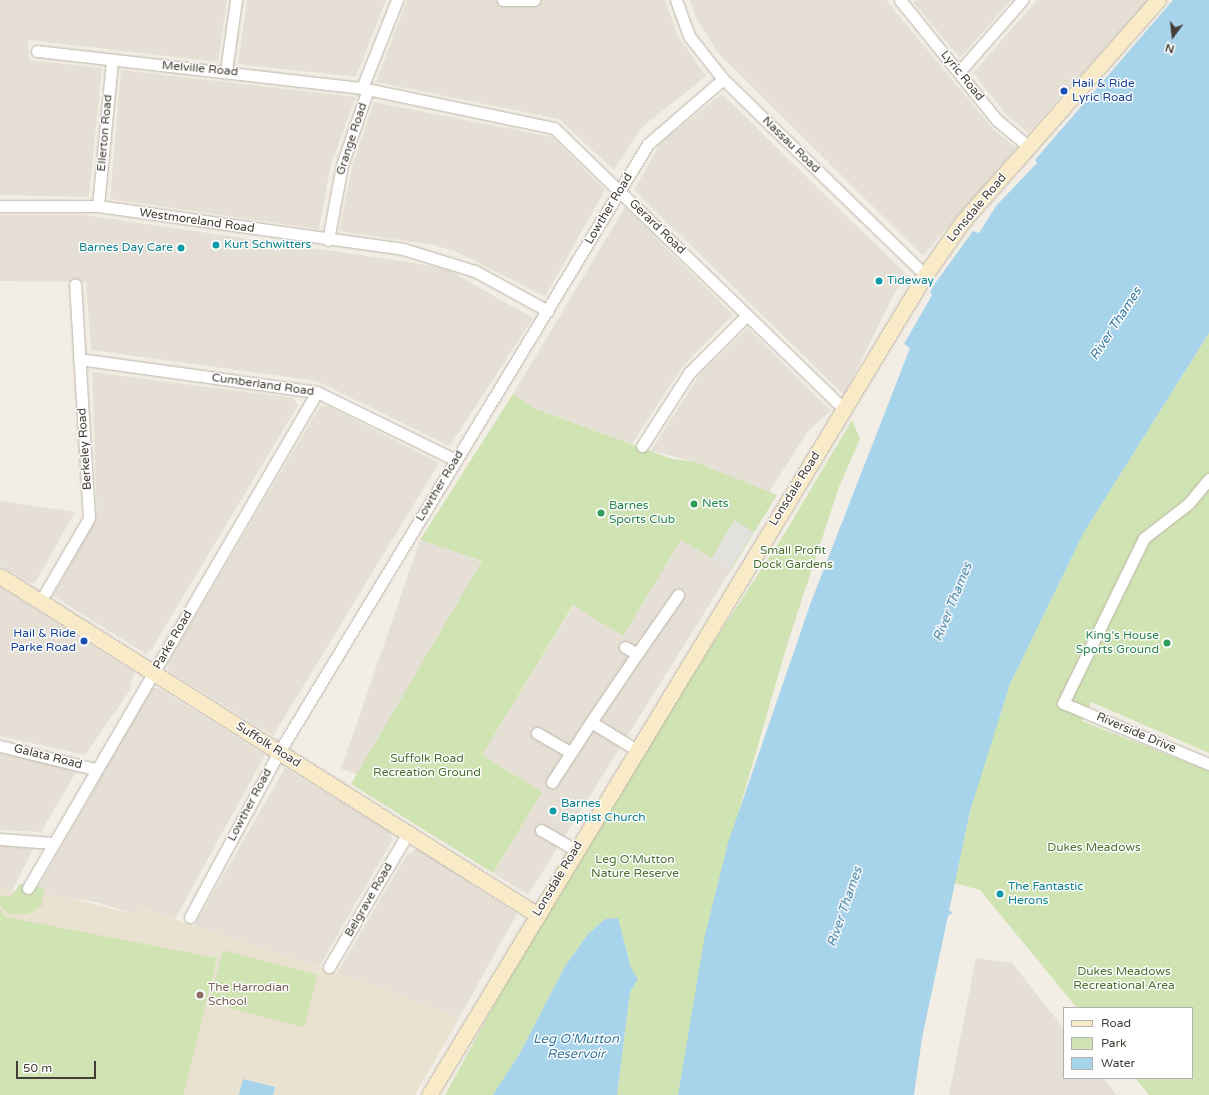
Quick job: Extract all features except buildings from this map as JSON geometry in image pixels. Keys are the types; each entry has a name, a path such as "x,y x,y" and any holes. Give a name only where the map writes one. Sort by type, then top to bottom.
{"main road":[{"name":"Lonsdale Road","path":"429,1095 635,749 845,410 925,275 963,221 1158,0"},
{"name":"Suffolk Road","path":"0,576 536,914"}],"street":[{"path":"226,71 236,0"},
{"name":"Grange Road","path":"328,240 342,165 365,89 397,0"},
{"path":"503,0 534,0"},
{"name":"Nassau Road","path":"676,0 689,36 723,79 925,275"},
{"name":"Lyric Road","path":"900,0 997,120 1029,147"},
{"path":"959,72 1022,0"},
{"name":"Melville Road","path":"37,51 226,71 365,89"},
{"name":"Ellerton Road","path":"98,206 112,60"},
{"name":"Lowther Road","path":"190,917 279,752 648,144 723,79"},
{"name":"Gerard Road","path":"365,89 554,128 845,410"},
{"name":"Westmoreland Road","path":"0,206 98,206 439,258 475,271 548,311"},
{"name":"Berkeley Road","path":"40,602 89,518 76,284"},
{"path":"642,446 689,373 747,315"},
{"name":"Cumberland Road","path":"79,359 317,392 456,460"},
{"name":"Parke Road","path":"28,888 95,769 154,674 317,392"},
{"name":"Riverside Drive","path":"1209,478 1188,504 1144,538 1062,703 1209,764"},
{"path":"552,782 678,595"},
{"path":"626,647 638,654"},
{"path":"591,722 635,749"},
{"path":"537,733 571,753"},
{"name":"Galata Road","path":"0,746 95,769"},
{"path":"541,830 575,850"},
{"name":"Belgrave Road","path":"329,967 408,833"},
{"path":"0,839 52,843"}],"shaded area":[{"path":"0,0 227,0 218,62 28,40 29,60 102,68 89,197 0,195"},
{"path":"247,0 386,0 356,77 238,64"},
{"path":"407,0 665,0 679,38 706,76 642,127 614,170 559,119 376,82"},
{"path":"690,0 886,0 993,129 1016,148 923,256 718,53 696,18"},
{"path":"917,0 1011,0 960,58 913,2"},
{"path":"1037,0 1148,0 1028,133 1006,114 973,73"},
{"path":"121,70 356,97 331,164 319,229 110,199"},
{"path":"722,94 908,276 896,290 844,395 634,190 661,142"},
{"path":"374,102 552,137 605,190 545,297 457,252 434,245 339,231 353,164"},
{"path":"625,207 733,315 682,367 632,444 536,409 513,394"},
{"path":"0,215 84,215 415,263 450,271 533,318 451,444 447,445 317,381 91,350 86,282 0,281"},
{"path":"748,328 831,411 808,431 769,492 692,461 651,451 700,374"},
{"path":"92,372 293,398 298,405 153,647 146,654 53,596 97,515"},
{"path":"320,406 328,406 439,463 273,736 169,671 167,664"},
{"path":"0,501 75,512 35,583 30,583 0,565"},
{"path":"735,520 754,532 730,570 711,558"},
{"path":"420,540 481,561 403,790 341,769"},
{"path":"681,540 731,570 528,895 493,873 542,792 482,755 574,605 623,636"},
{"path":"0,587 134,672 130,690 85,755 0,736"},
{"path":"152,688 158,688 265,755 175,919 141,908 138,915 96,902 35,893"},
{"path":"0,750 76,772 41,832 0,830"},
{"path":"285,768 388,830 393,839 319,967 194,926"},
{"path":"0,845 33,849 12,891 0,889"},
{"path":"417,848 517,914 459,1018 337,973 406,856"},
{"name":"The Harrodian School","path":"0,889 60,896 138,915 141,908 373,985 459,1018 415,1095 0,1095"},
{"path":"976,958 1012,963 1063,1028 1063,1079 1104,1079 1117,1095 949,1095"}],"green space":[{"name":"Dukes Meadows","path":"1209,333 1209,753 1091,702 1082,721 1209,771 1209,1095 1149,1095 1136,1079 1193,1079 1193,1007 1076,1007 980,890 954,883 975,790 1010,684 1084,532"},
{"name":"Suffolk Road Recreation Ground","path":"513,394 536,409 672,459 692,461 777,495 731,570 681,540 623,636 573,605 482,755 542,792 493,873 351,784 482,561 420,540"},
{"path":"852,420 860,439 839,487 787,645 716,890 678,1095 617,1095 630,992 638,979 631,968 618,918 605,919 588,934 564,968 520,1053 493,1095 445,1095 517,963 672,706 783,536"},
{"path":"20,884 44,888 42,906 28,914 8,914 0,905 0,896 11,897"},
{"path":"0,908 5,917 217,958 183,1095 0,1095"},
{"path":"223,950 318,975 304,1028 209,1002"}],"water":[{"name":"River Thames","path":"1173,0 1209,0 1209,333 1084,532 1010,684 970,811 949,911 953,912 948,916 922,1038 914,1095 678,1095 705,935 728,843 811,602 910,348 904,344 932,295 930,292 936,282 973,231 979,233 996,206 1037,163 1035,160"},
{"name":"Leg O'Mutton Reservoir","path":"618,918 631,968 638,979 630,992 617,1095 493,1095 520,1053 564,968 588,934 605,919"},
{"path":"243,1079 275,1087 273,1095 239,1095"}],"place":[{"name":"Hail & Ride Lyric Road","path":"1064,91"},
{"name":"Kurt Schwitters","path":"216,245"},
{"name":"Barnes Day Care","path":"181,248"},
{"name":"Tideway","path":"879,281"},
{"name":"Nets","path":"694,504"},
{"name":"Barnes Sports Club","path":"601,513"},
{"name":"Hail & Ride Parke Road","path":"84,641"},
{"name":"King's House Sports Ground","path":"1167,643"},
{"name":"Barnes Baptist Church","path":"553,811"},
{"name":"The Fantastic Herons","path":"1000,894"},
{"name":"The Harrodian School","path":"200,995"}],"park label":[{"name":"Small Profit Dock Gardens","path":"793,558"},
{"name":"Leg O'Mutton Nature Reserve","path":"635,867"},
{"name":"Dukes Meadows Recreational Area","path":"1124,979"}]}
